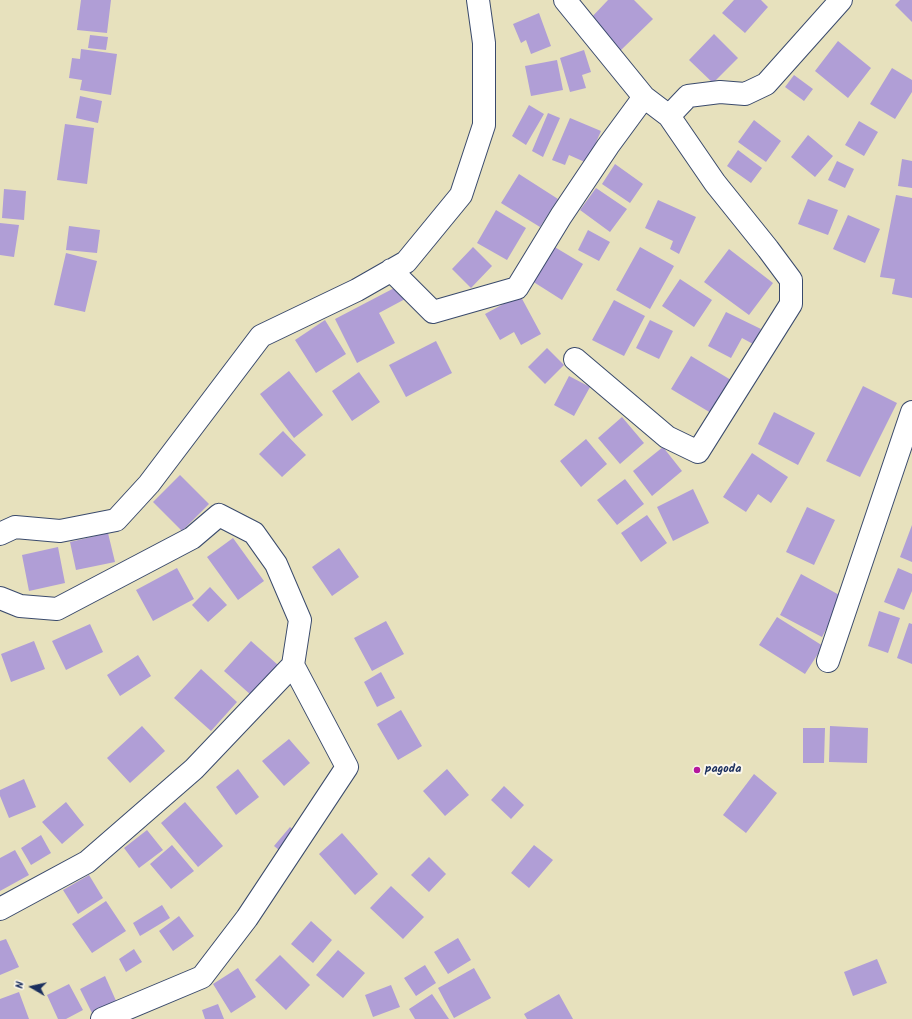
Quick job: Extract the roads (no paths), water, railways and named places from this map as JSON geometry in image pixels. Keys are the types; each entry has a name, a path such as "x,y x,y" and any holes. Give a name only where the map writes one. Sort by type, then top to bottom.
{"street":[{"path":"0,534 15,527 60,531 116,520 149,484 261,336 357,290 406,262 461,195 484,125 484,43 478,0"},
{"path":"566,0 644,97 669,116 715,183 791,280 791,304 698,452 667,437 575,359"},
{"path":"669,116 688,96 720,92 745,94 766,84 841,0"},
{"path":"391,270 433,312 516,288 561,216 608,146 644,97"},
{"path":"828,660 912,412"},
{"path":"0,598 20,606 58,609 192,538 220,515 254,533 276,564 300,620 293,665 194,769 87,862 0,909"},
{"path":"102,1019 202,977 248,918 347,767 293,665"}],"place":[{"name":"pagoda","path":"697,770"}]}
